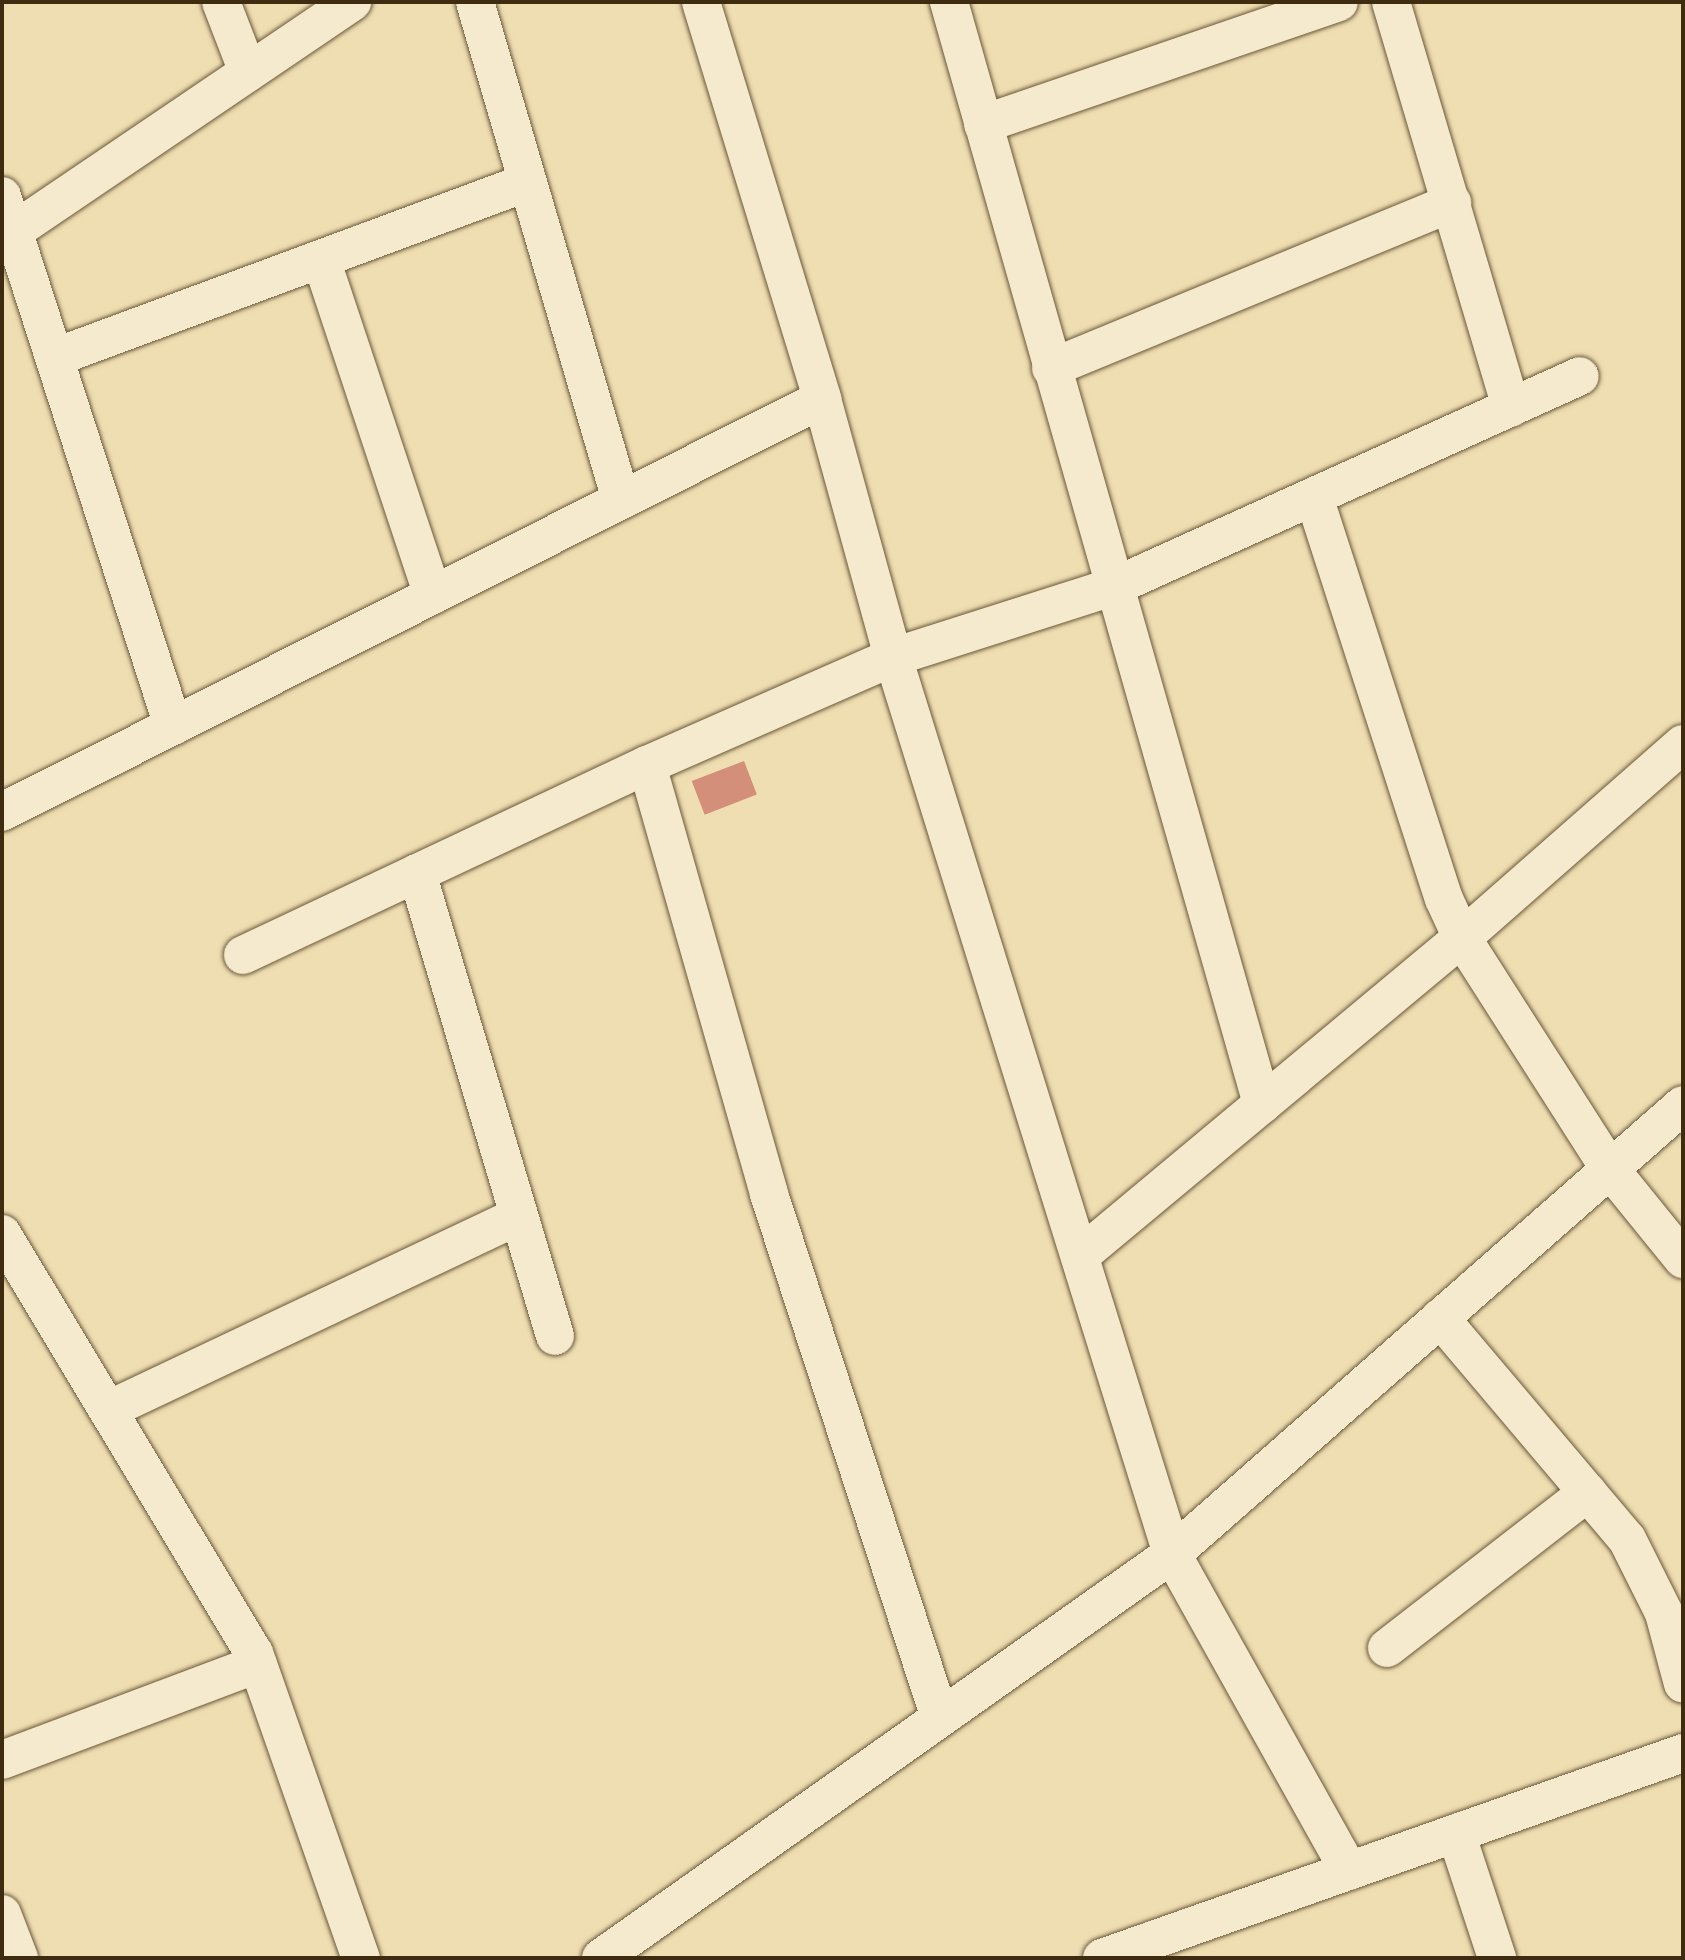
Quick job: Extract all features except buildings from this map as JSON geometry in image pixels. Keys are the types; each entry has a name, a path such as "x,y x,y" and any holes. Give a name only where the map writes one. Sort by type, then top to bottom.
{"street":[{"path":"221,2 248,72"},
{"path":"173,726 55,357 6,222 248,72 352,2"},
{"path":"475,2 621,500"},
{"path":"701,2 822,399 893,657 1172,1553 1349,1871"},
{"path":"949,2 1262,1104"},
{"path":"983,124 1339,2"},
{"path":"1391,2 1511,408"},
{"path":"55,357 528,182"},
{"path":"1051,368 1452,202"},
{"path":"321,259 433,595"},
{"path":"243,955 647,765 893,657 1114,587 1580,376"},
{"path":"2,813 822,399"},
{"path":"1314,497 1444,899 1462,938 1610,1169 1683,1259"},
{"path":"1081,1255 1462,938 1683,744"},
{"path":"647,765 769,1194 940,1718"},
{"path":"417,873 555,1336"},
{"path":"601,1958 1172,1553 1683,1105"},
{"path":"108,1410 519,1216"},
{"path":"2,1234 258,1664 361,1958"},
{"path":"1440,1318 1627,1539 1645,1570 1664,1614 1683,1684"},
{"path":"1387,1648 1588,1492"},
{"path":"2,1760 258,1664"},
{"path":"1102,1958 1683,1753"},
{"path":"1456,1833 1497,1958"},
{"path":"2,1914 19,1958"}]}
